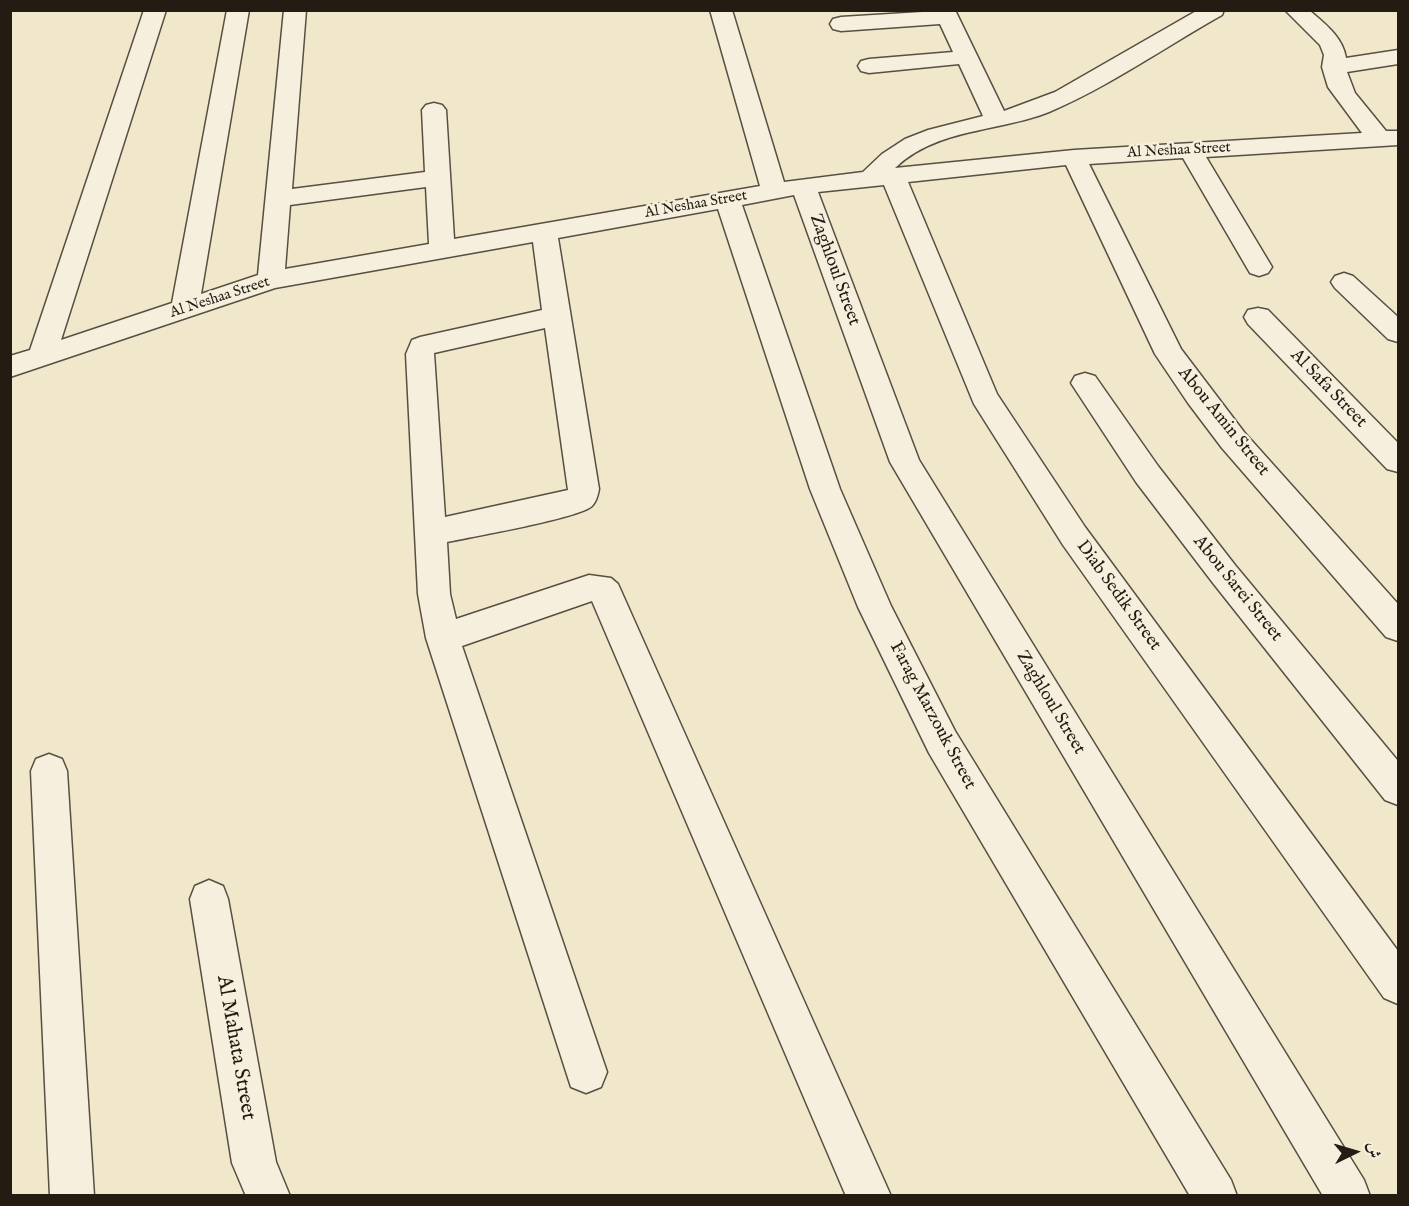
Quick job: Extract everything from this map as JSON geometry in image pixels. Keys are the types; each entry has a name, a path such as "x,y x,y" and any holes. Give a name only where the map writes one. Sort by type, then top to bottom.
{"street":[{"path":"42,356 155,10"},
{"path":"185,309 238,10"},
{"path":"271,280 295,10"},
{"name":"Zaghloul Street","path":"721,10 788,189 905,462 1348,1196"},
{"path":"881,177 884,162 904,147 928,136 1032,110 1063,97 1214,10"},
{"path":"1295,10 1329,42 1335,53 1333,67 1341,90 1389,139"},
{"path":"841,24 945,14 996,118"},
{"path":"869,66 966,57"},
{"path":"1333,67 1398,57"},
{"path":"434,111 442,250"},
{"name":"Al Neshaa Street","path":"10,367 271,280 788,189 1074,157 1389,139"},
{"path":"1190,150 1260,267"},
{"name":"Abou Amin Street","path":"1074,157 1169,354 1198,396 1233,440 1398,627"},
{"name":"Diab Sedik Street","path":"881,177 984,397 1074,536 1398,984"},
{"path":"278,199 438,178"},
{"name":"Farag Marzouk Street","path":"728,200 825,489 876,607 942,742 1215,1196"},
{"path":"431,533 573,503 582,497 584,489 544,232"},
{"path":"1344,282 1398,332"},
{"path":"557,316 422,347 420,354 434,594 443,639 586,1072"},
{"name":"Al Safa Street","path":"1258,317 1398,461"},
{"name":"Abou Sarei Street","path":"1084,383 1147,474 1224,574 1398,788"},
{"path":"443,639 589,588 599,588 606,594 869,1196"},
{"path":"49,771 72,1196"},
{"name":"Al Mahata Street","path":"209,899 254,1163 268,1196"}]}
